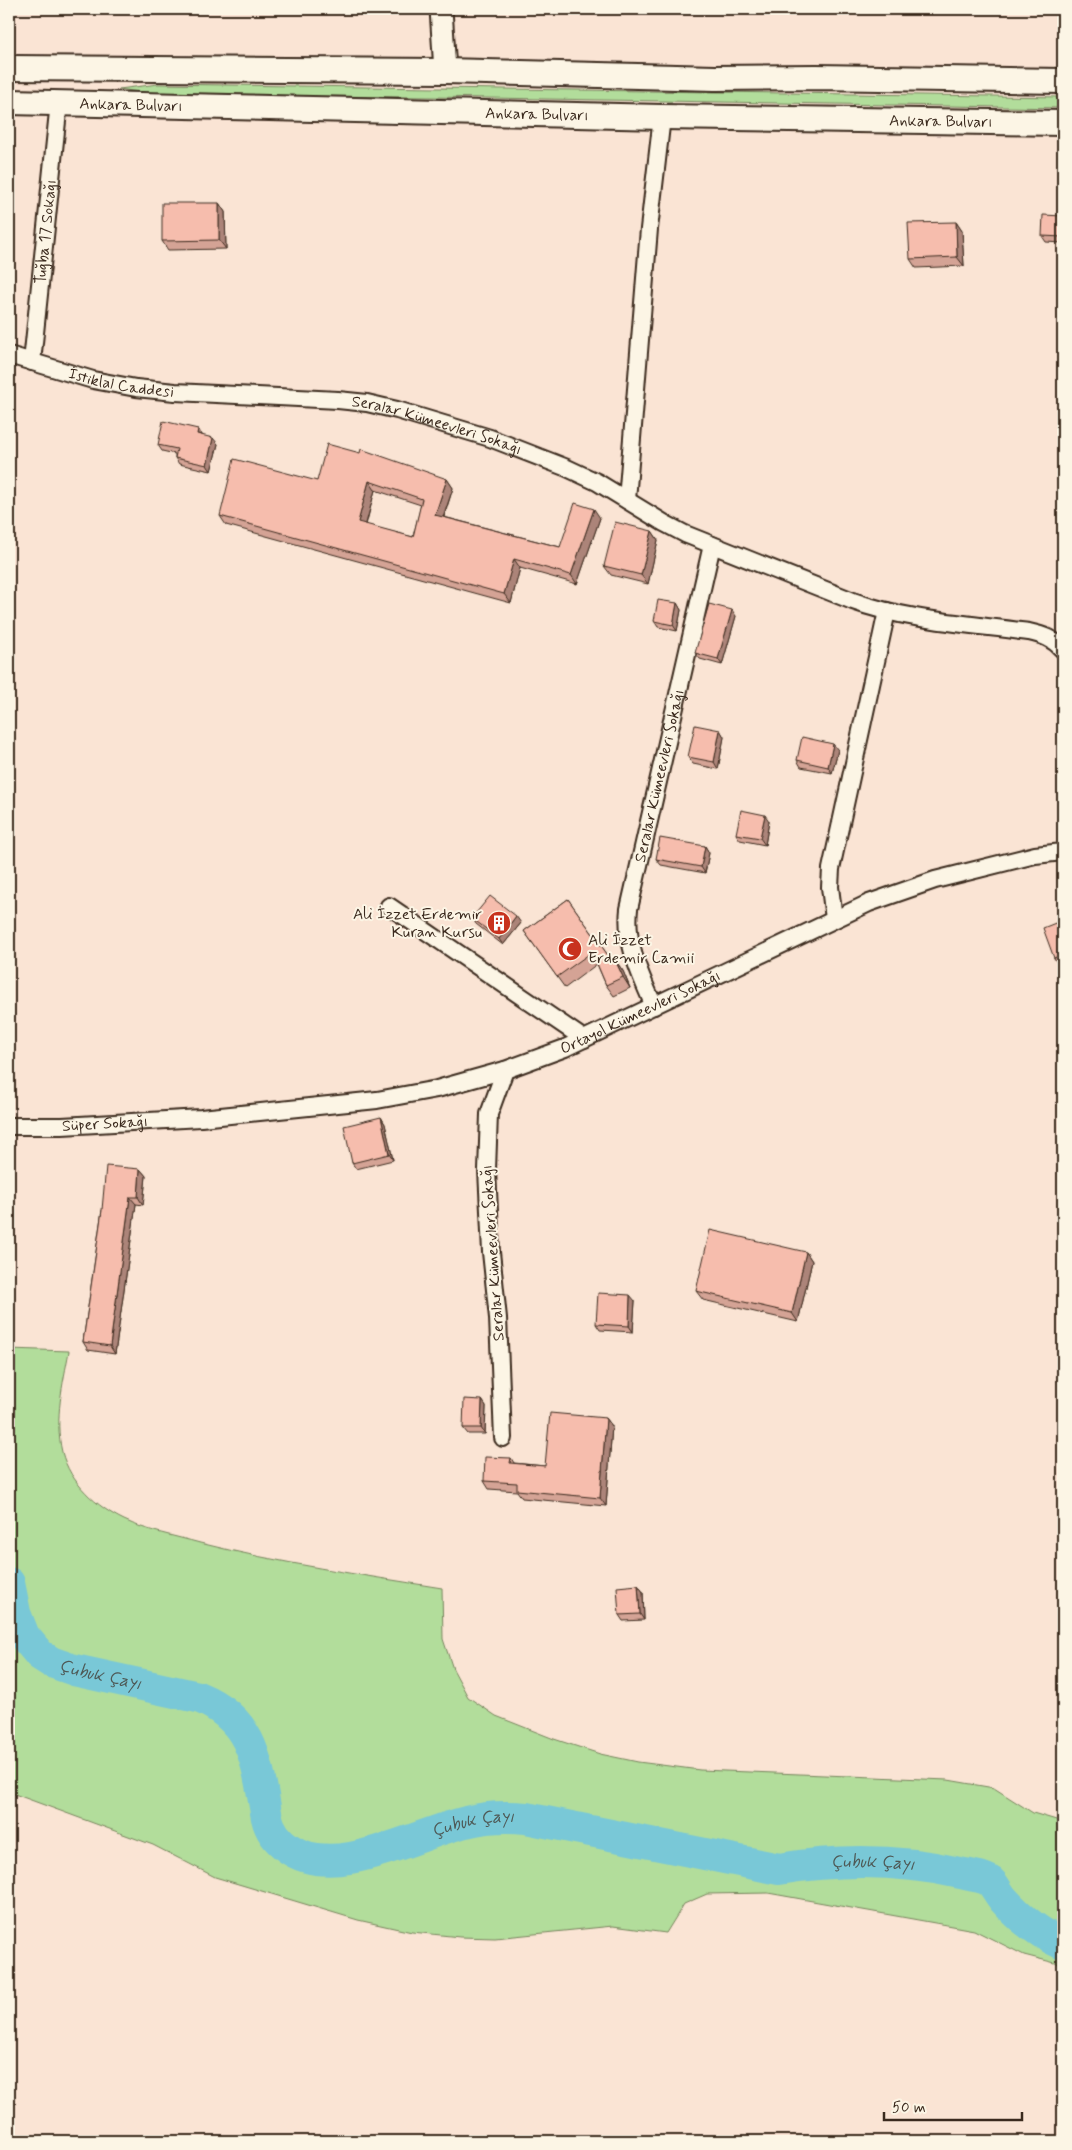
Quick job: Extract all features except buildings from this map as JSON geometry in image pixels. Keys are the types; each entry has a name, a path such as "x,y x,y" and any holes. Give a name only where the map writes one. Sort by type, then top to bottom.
{"main road":[{"name":"Ankara Bulvarı","path":"9,68 445,71 715,78 816,77 1063,81"},
{"name":"Ankara Bulvarı","path":"9,102 662,117 1063,123"}],"street":[{"path":"440,9 445,71"},
{"name":"Tuğba 17 Sokağı","path":"32,362 59,102"},
{"path":"627,500 649,229 662,117"},
{"name":"İstiklal Caddesi","path":"9,355 93,380 136,388 175,392 236,394"},
{"name":"Seralar Kümeevleri Sokağı","path":"236,394 367,403 490,438 567,468 627,500 664,523 853,601 887,611 1029,632 1046,636 1057,643 1063,650"},
{"name":"Seralar Kümeevleri Sokağı","path":"654,1006 632,951 628,935 628,916 712,544"},
{"path":"834,919 830,887 831,869 887,611"},
{"name":"Ortayol Kümeevleri Sokağı","path":"201,1118 405,1096 505,1070 584,1040 868,903 935,880 1035,855 1063,852"},
{"path":"389,906 584,1040"},
{"name":"Seralar Kümeevleri Sokağı","path":"503,1438 498,1318 490,1244 487,1170 489,1114 505,1070"},
{"name":"Süper Sokağı","path":"9,1126 62,1126 201,1118"}],"green space":[{"path":"158,84 1063,97 1063,108 432,97 159,95 119,89"},
{"path":"9,1349 69,1351 59,1414 62,1452 71,1474 78,1484 104,1508 124,1520 142,1527 230,1550 320,1568 442,1588 443,1639 453,1669 468,1697 496,1716 554,1739 600,1754 638,1762 700,1770 948,1780 994,1788 1033,1813 1063,1822 1063,1965 1024,1955 974,1930 768,1893 707,1894 684,1904 666,1933 613,1926 495,1938 460,1937 412,1932 358,1920 215,1877 153,1845 9,1792"}],"waterway":[{"name":"Çubuk Çayı","path":"9,1583 15,1613 24,1636 40,1655 51,1662 74,1670 198,1697 217,1707 231,1718 242,1731 256,1762 268,1823 272,1831 288,1848 307,1857 329,1860 352,1858 376,1852 466,1822 496,1817 526,1818 779,1869 824,1863 870,1862 915,1865 977,1876 992,1883 1003,1899 1031,1925 1063,1944"}],"place":[{"name":"Ali İzzet Erdemir Kuran Kursu","path":"499,923"},
{"name":"Ali İzzet Erdemir Camii","path":"570,949"}]}
